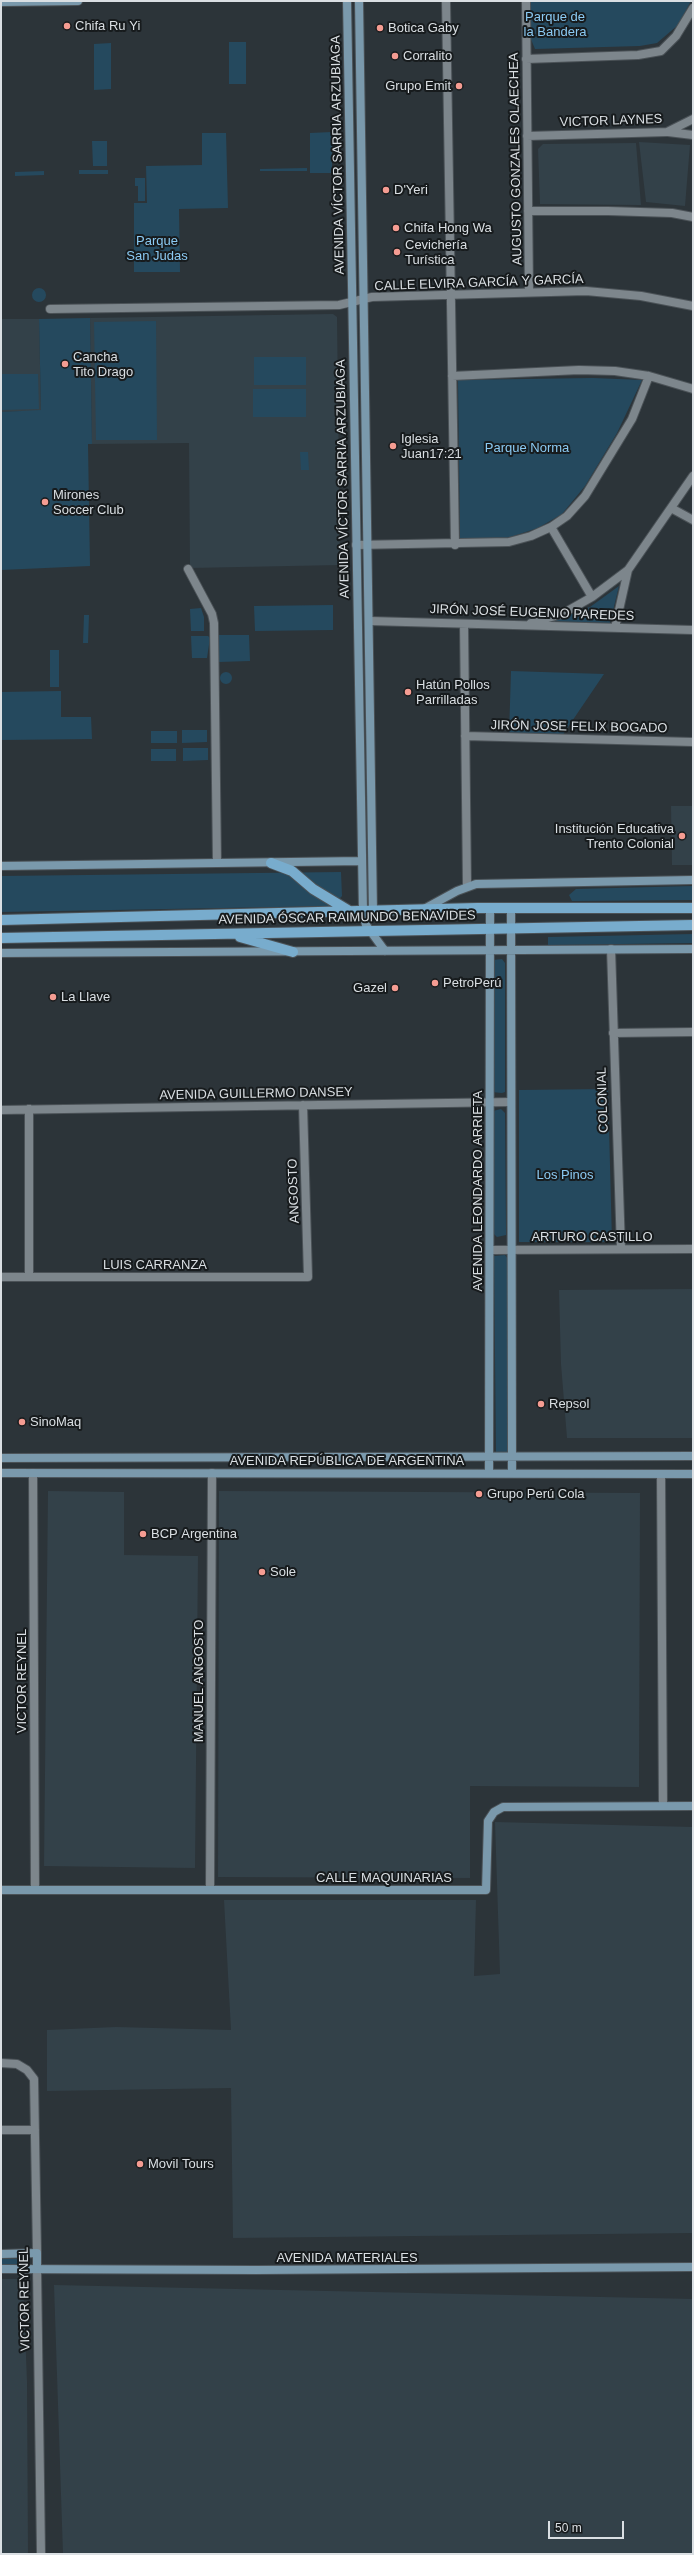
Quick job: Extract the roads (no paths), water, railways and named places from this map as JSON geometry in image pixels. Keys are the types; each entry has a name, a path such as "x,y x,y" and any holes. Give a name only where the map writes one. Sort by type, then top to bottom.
{"main road":[{"path":"271,863 292,871 313,889 351,912"},
{"name":"AVENIDA ÓSCAR RAIMUNDO BENAVIDES","path":"1,920 490,908 693,908"},
{"name":"AVENIDA ÓSCAR RAIMUNDO BENAVIDES","path":"1,938 511,927 693,925"},
{"path":"231,934 293,952"}],"street":[{"path":"1,2 78,1"},
{"name":"AVENIDA VÍCTOR SARRIA ARZUBIAGA","path":"347,1 363,912 370,930 385,951"},
{"name":"AVENIDA VÍCTOR SARRIA ARZUBIAGA","path":"359,1 374,912"},
{"path":"446,1 455,545"},
{"name":"AUGUSTO GONZALES OLAECHEA","path":"526,1 529,292"},
{"path":"526,59 638,55 661,51 676,36 693,8"},
{"name":"VICTOR LAYNES","path":"527,136 667,132 693,119"},
{"path":"667,132 693,134"},
{"path":"528,211 672,213 693,217"},
{"name":"CALLE ELVIRA GARCÍA Y GARCÍA","path":"50,309 352,304 365,299 529,292 594,292 641,296 693,306"},
{"path":"452,376 579,370 614,370 649,376 693,389"},
{"path":"356,545 455,545 509,542 531,536 551,527 567,516 585,496 632,419 649,376"},
{"path":"524,625 562,614 592,597 628,570 693,476"},
{"path":"671,508 693,520"},
{"path":"551,527 592,597"},
{"path":"188,569 212,614 214,623 217,863"},
{"path":"615,628 628,570"},
{"name":"JIRÓN JOSÉ EUGENIO PAREDES","path":"370,621 693,630"},
{"path":"464,624 467,886"},
{"name":"JIRÓN JOSE FELIX BOGADO","path":"465,736 693,742"},
{"path":"1,866 362,861"},
{"name":"AVENIDA ÓSCAR RAIMUNDO BENAVIDES","path":"424,910 467,886 484,884 693,880"},
{"name":"AVENIDA LEONDARDO ARRIETA","path":"489,1473 491,1250 490,908"},
{"path":"511,908 513,1250 512,1473"},
{"path":"1,953 693,948"},
{"name":"COLONIAL","path":"611,949 621,1249"},
{"path":"613,1033 693,1032"},
{"name":"AVENIDA GUILLERMO DANSEY","path":"1,1110 511,1102"},
{"name":"ANGOSTO","path":"303,1105 308,1277"},
{"path":"29,1109 29,1277"},
{"name":"ARTURO CASTILLO","path":"491,1250 693,1249"},
{"name":"LUIS CARRANZA","path":"1,1277 308,1277"},
{"name":"AVENIDA REPÚBLICA DE ARGENTINA","path":"1,1458 512,1458 693,1456"},
{"name":"AVENIDA REPÚBLICA DE ARGENTINA","path":"1,1473 693,1474"},
{"name":"VICTOR REYNEL","path":"33,1473 35,1890"},
{"name":"MANUEL ANGOSTO","path":"210,1889 212,1473"},
{"path":"661,1474 663,1806"},
{"name":"CALLE MAQUINARIAS","path":"1,1890 486,1890 486,1833 488,1821 498,1809 516,1806 693,1806"},
{"name":"VICTOR REYNEL","path":"3,2063 17,2064 27,2070 34,2080 41,2554"},
{"path":"1,2130 35,2130"},
{"path":"1,2254 37,2253"},
{"name":"AVENIDA MATERIALES","path":"1,2268 264,2270 693,2267"}],"place":[{"name":"Chifa Ru Yi","path":"67,26"},
{"name":"Botica Gaby","path":"380,28"},
{"name":"Corralito","path":"395,56"},
{"name":"Grupo Emit","path":"459,86"},
{"name":"D'Yeri","path":"386,190"},
{"name":"Chifa Hong Wa","path":"396,228"},
{"name":"Cevichería Turística","path":"397,252"},
{"name":"Cancha Tito Drago","path":"65,364"},
{"name":"Iglesia Juan17:21","path":"393,446"},
{"name":"Mirones Soccer Club","path":"45,502"},
{"name":"Hatún Pollos Parrilladas","path":"408,692"},
{"name":"Institución Educativa Trento Colonial","path":"682,836"},
{"name":"PetroPerú","path":"435,983"},
{"name":"Gazel","path":"395,988"},
{"name":"La Llave","path":"53,997"},
{"name":"Repsol","path":"541,1404"},
{"name":"SinoMaq","path":"22,1422"},
{"name":"Grupo Perú Cola","path":"479,1494"},
{"name":"BCP Argentina","path":"143,1534"},
{"name":"Sole","path":"262,1572"},
{"name":"Movil Tours","path":"140,2164"}],"park label":[{"name":"Parque de la Bandera","path":"555,24"},
{"name":"Parque San Judas","path":"157,248"},
{"name":"Parque Norma","path":"527,448"},
{"name":"Los Pinos","path":"565,1175"}]}
